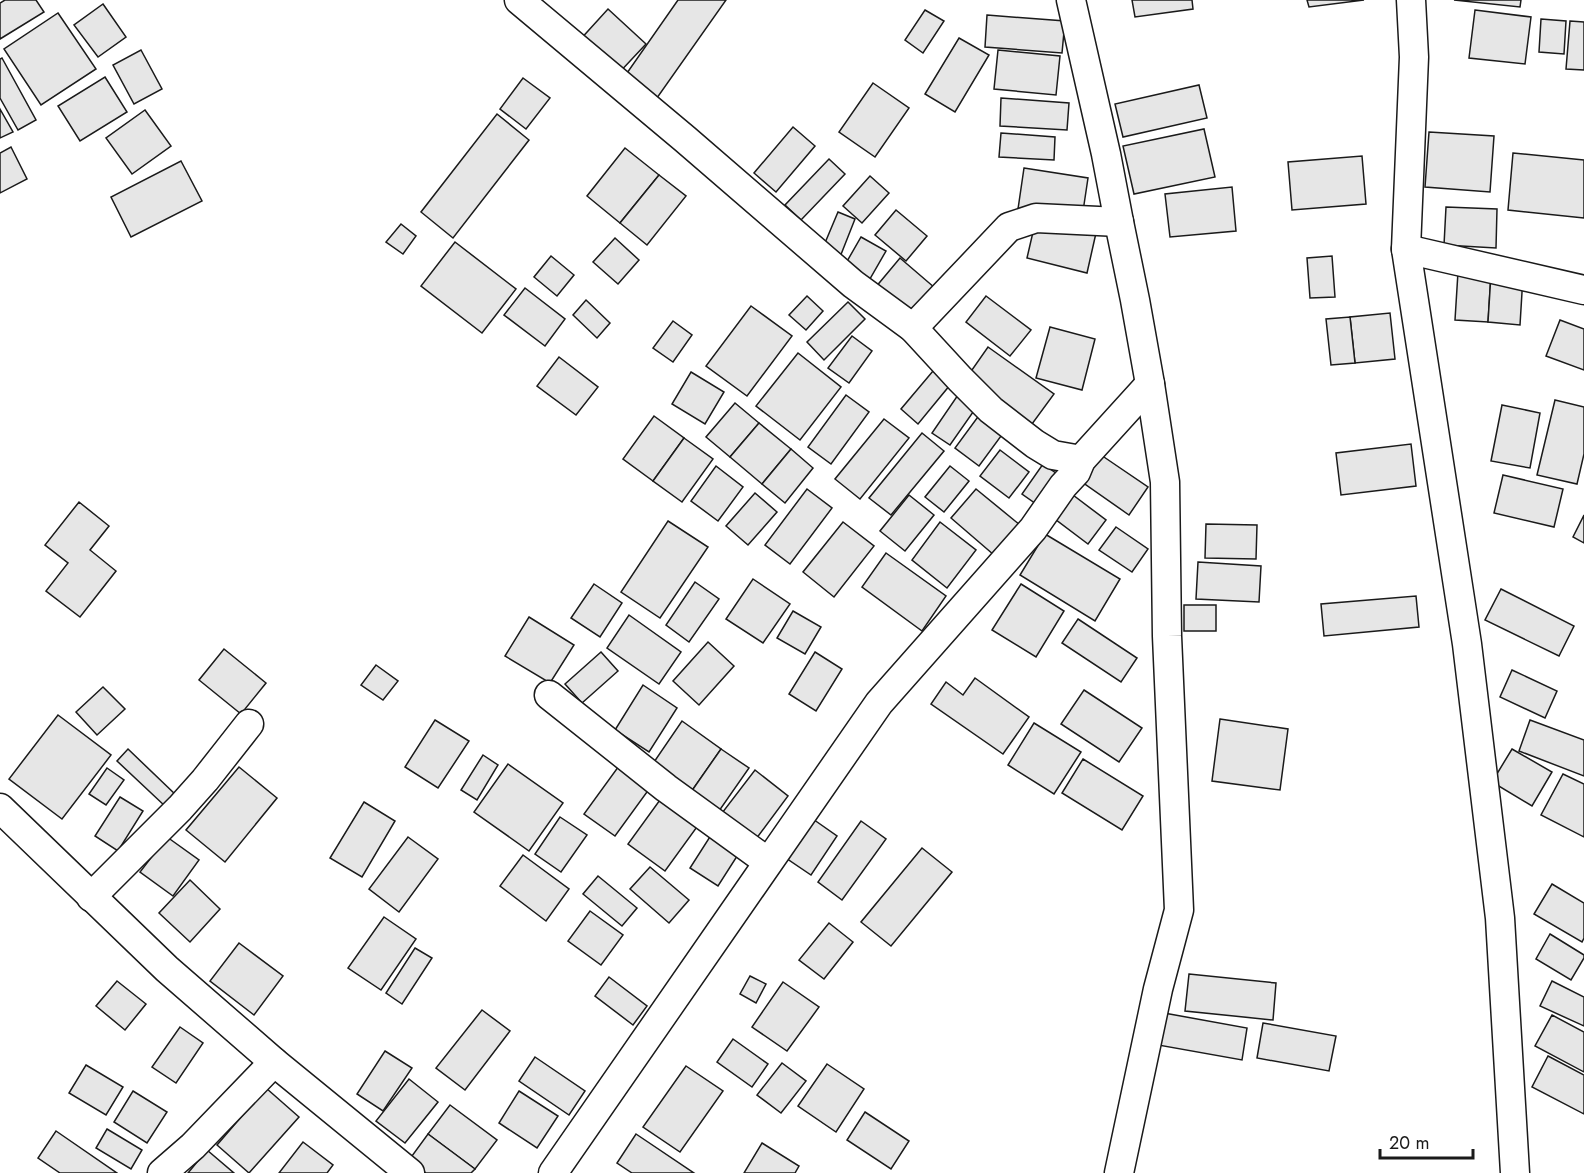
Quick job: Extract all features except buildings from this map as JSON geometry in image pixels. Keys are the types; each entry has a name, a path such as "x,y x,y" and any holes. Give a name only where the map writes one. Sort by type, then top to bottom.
{"street":[{"path":"519,0 853,284 913,328 991,410 1053,455 1081,460"},
{"path":"1071,0 1106,154 1135,300 1165,482 1167,636 1179,910 1158,989 1119,1173"},
{"path":"1410,0 1414,57 1406,249 1469,656 1500,918 1515,1173"},
{"path":"913,328 1009,227 1036,218 1119,222"},
{"path":"1406,249 1584,290"},
{"path":"553,1173 879,703 1032,528 1076,472 1081,460 1150,384"},
{"path":"549,695 666,788 768,862"},
{"path":"91,897 186,801 249,724"},
{"path":"0,808 167,969 274,1062 410,1173"},
{"path":"162,1173 193,1146 274,1062"}]}
